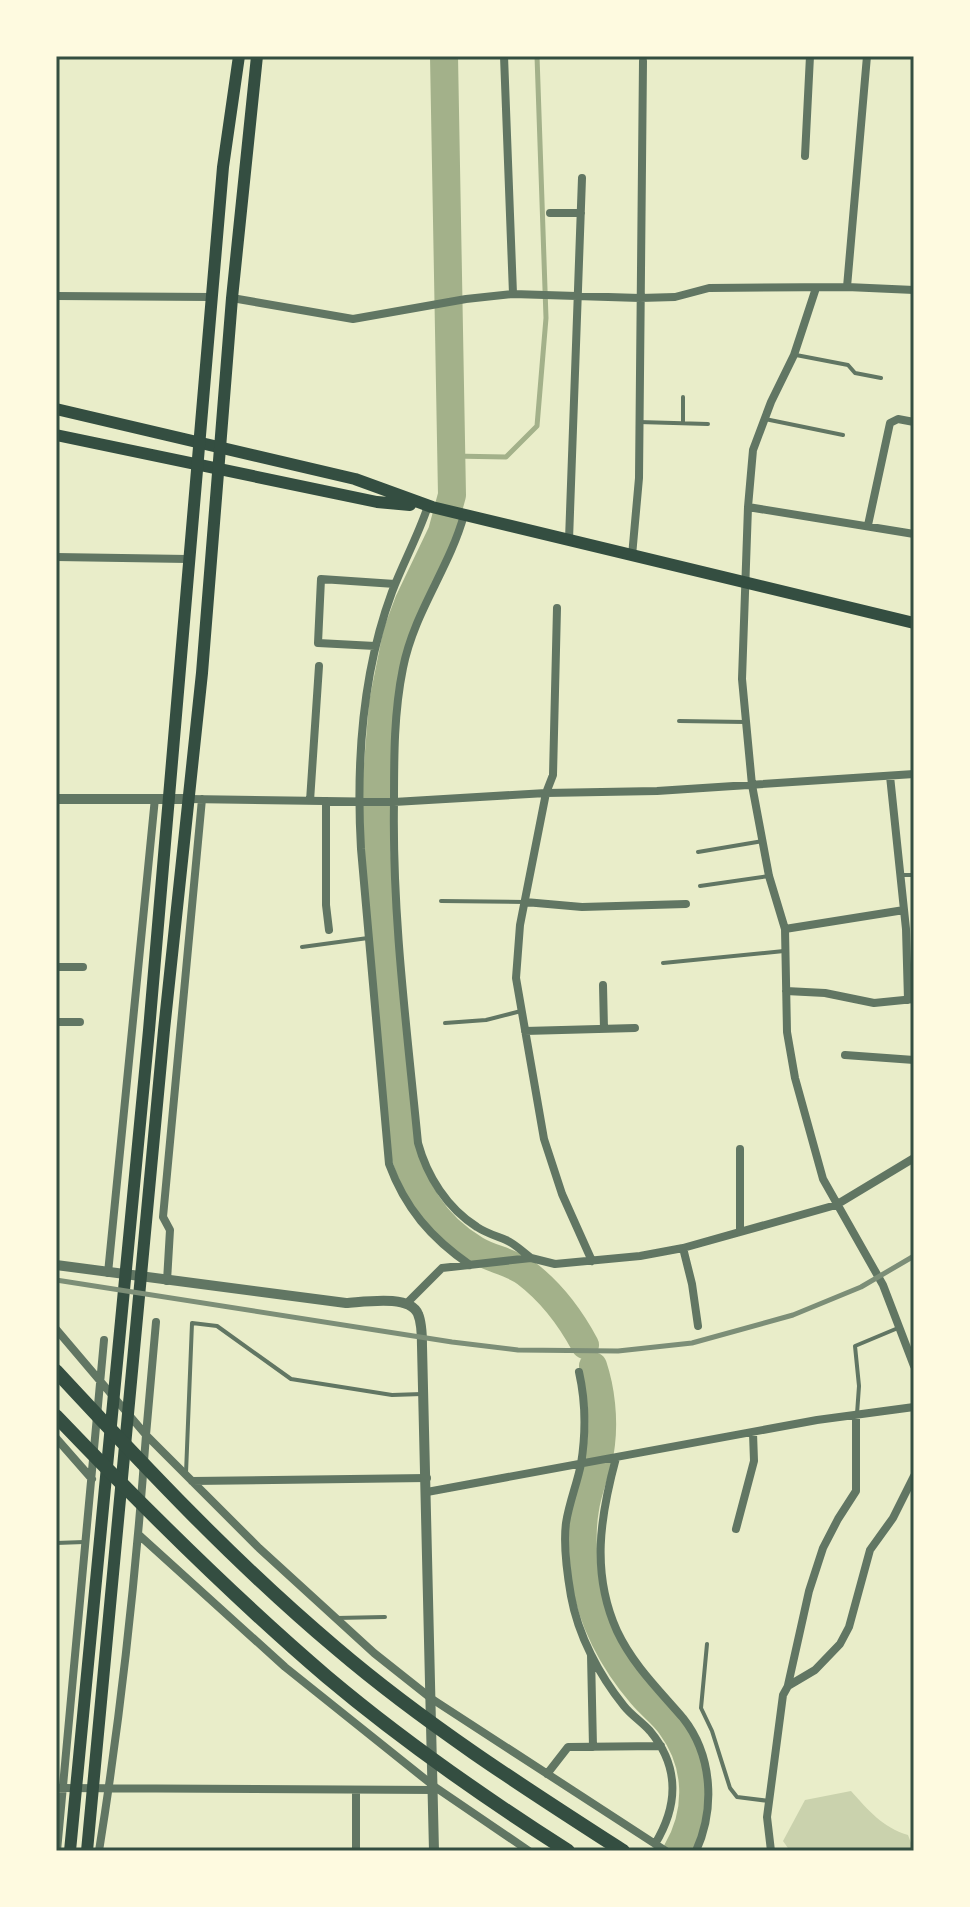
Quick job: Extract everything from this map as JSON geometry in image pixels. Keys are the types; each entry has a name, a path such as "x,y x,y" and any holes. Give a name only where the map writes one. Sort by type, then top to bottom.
{"highway":[{"path":"56,1371 262,1583 337,1650 509,1778 623,1851"},
{"path":"56,1416 172,1536 329,1678 427,1755 568,1851"}],"main road":[{"path":"70,1851 149,1030 162,798 188,559 223,167 239,56"},
{"path":"87,1851 164,1030 196,799 232,298 257,56"},
{"path":"56,409 355,479 461,515 914,623"},
{"path":"56,435 377,502 430,507"}],"street":[{"path":"504,56 513,294"},
{"path":"805,156 810,56"},
{"path":"847,287 867,56"},
{"path":"632,556 639,478 643,61"},
{"path":"569,540 582,178"},
{"path":"550,213 581,213"},
{"path":"232,298 353,319 513,294 640,298 675,297 709,288 914,290"},
{"path":"816,288 794,355 753,450 742,679 752,785 769,876 785,929 787,1032 795,1078 823,1179 879,1278 914,1366"},
{"path":"56,296 211,297"},
{"path":"868,525 890,423 898,419 914,422"},
{"path":"430,507 395,584 375,646 366,696 361,801 368,938 389,1164 408,1207 445,1248 473,1264"},
{"path":"748,507 914,534"},
{"path":"461,515 458,535 428,594 404,665 394,736 390,802 394,878 418,1143 424,1165 457,1211 478,1228 509,1241 526,1258"},
{"path":"56,557 188,559"},
{"path":"375,646 318,643 321,579 395,584"},
{"path":"557,608 553,775 546,793 520,925 516,978 544,1139 562,1194 592,1261"},
{"path":"310,801 319,666"},
{"path":"56,799 390,802 914,774"},
{"path":"786,991 825,993 874,1003 911,999 890,776"},
{"path":"108,1273 162,798"},
{"path":"167,1281 170,1230 163,1217 196,799"},
{"path":"326,801 326,905 329,930"},
{"path":"525,902 582,907 686,904"},
{"path":"785,929 904,910"},
{"path":"56,967 83,967"},
{"path":"603,985 604,1029"},
{"path":"56,1022 80,1022"},
{"path":"525,1031 635,1028"},
{"path":"845,1055 914,1060"},
{"path":"740,1149 740,1230"},
{"path":"407,1303 442,1268 526,1258 555,1264 592,1261 683,1248 836,1205 914,1158"},
{"path":"683,1248 698,1326"},
{"path":"56,1265 346,1303 407,1303 414,1307 419,1315 424,1394 434,1851"},
{"path":"99,1851 139,1535 156,1322"},
{"path":"56,1329 146,1435 259,1548 374,1653 432,1699 661,1848 671,1813 667,1759 647,1728 625,1708 591,1653 572,1599 566,1525 582,1465 585,1417 579,1372"},
{"path":"57,1851 59,1788 104,1340"},
{"path":"427,1492 817,1420 914,1407"},
{"path":"768,1848 769,1801 783,1695 788,1686 809,1591 823,1548 856,1491 856,1417"},
{"path":"736,1529 754,1461 753,1433"},
{"path":"56,1438 92,1479"},
{"path":"613,1459 600,1527 601,1576 617,1630 630,1655 654,1688 683,1719 704,1758 708,1809 704,1832 696,1851"},
{"path":"788,1686 815,1670 840,1644 849,1627 870,1550 893,1518 914,1476"},
{"path":"189,1478 427,1478"},
{"path":"139,1535 285,1667 435,1788 529,1851"},
{"path":"591,1653 593,1747"},
{"path":"547,1774 568,1747 661,1746"},
{"path":"59,1788 435,1788"},
{"path":"356,1790 356,1851"}],"lane":[{"path":"794,355 848,365 855,373 881,378"},
{"path":"683,397 683,424"},
{"path":"765,419 843,435"},
{"path":"639,422 708,424"},
{"path":"679,721 746,722"},
{"path":"698,852 763,841"},
{"path":"901,875 914,875"},
{"path":"700,886 769,876"},
{"path":"441,901 525,902"},
{"path":"302,947 368,938"},
{"path":"663,963 786,951"},
{"path":"445,1023 486,1020 521,1010"},
{"path":"189,1478 192,1323 217,1326 291,1379 392,1395 424,1394"},
{"path":"856,1417 859,1386 855,1346 901,1327"},
{"path":"56,1543 86,1541"},
{"path":"336,1618 385,1617"},
{"path":"707,1644 701,1708 712,1731 730,1788 737,1797 769,1801"}],"green space":[{"path":"851,1791 883,1823 908,1835 914,1851 790,1851 783,1841 805,1800"}],"waterway":[{"path":"444,56 452,495 442,532 397,633 383,703 376,789 376,847 401,1141 419,1189 437,1217 476,1250 514,1266 535,1280 559,1306 585,1345"},
{"path":"452,456 506,457 537,426 546,318 537,56"},
{"path":"593,1366 600,1395 602,1425 600,1452 586,1501 583,1526 585,1576 592,1608 613,1655 671,1726 687,1756 693,1804 677,1851"}],"railway":[{"path":"56,1280 452,1342 518,1350 618,1351 692,1343 793,1315 861,1287 914,1256"}]}
